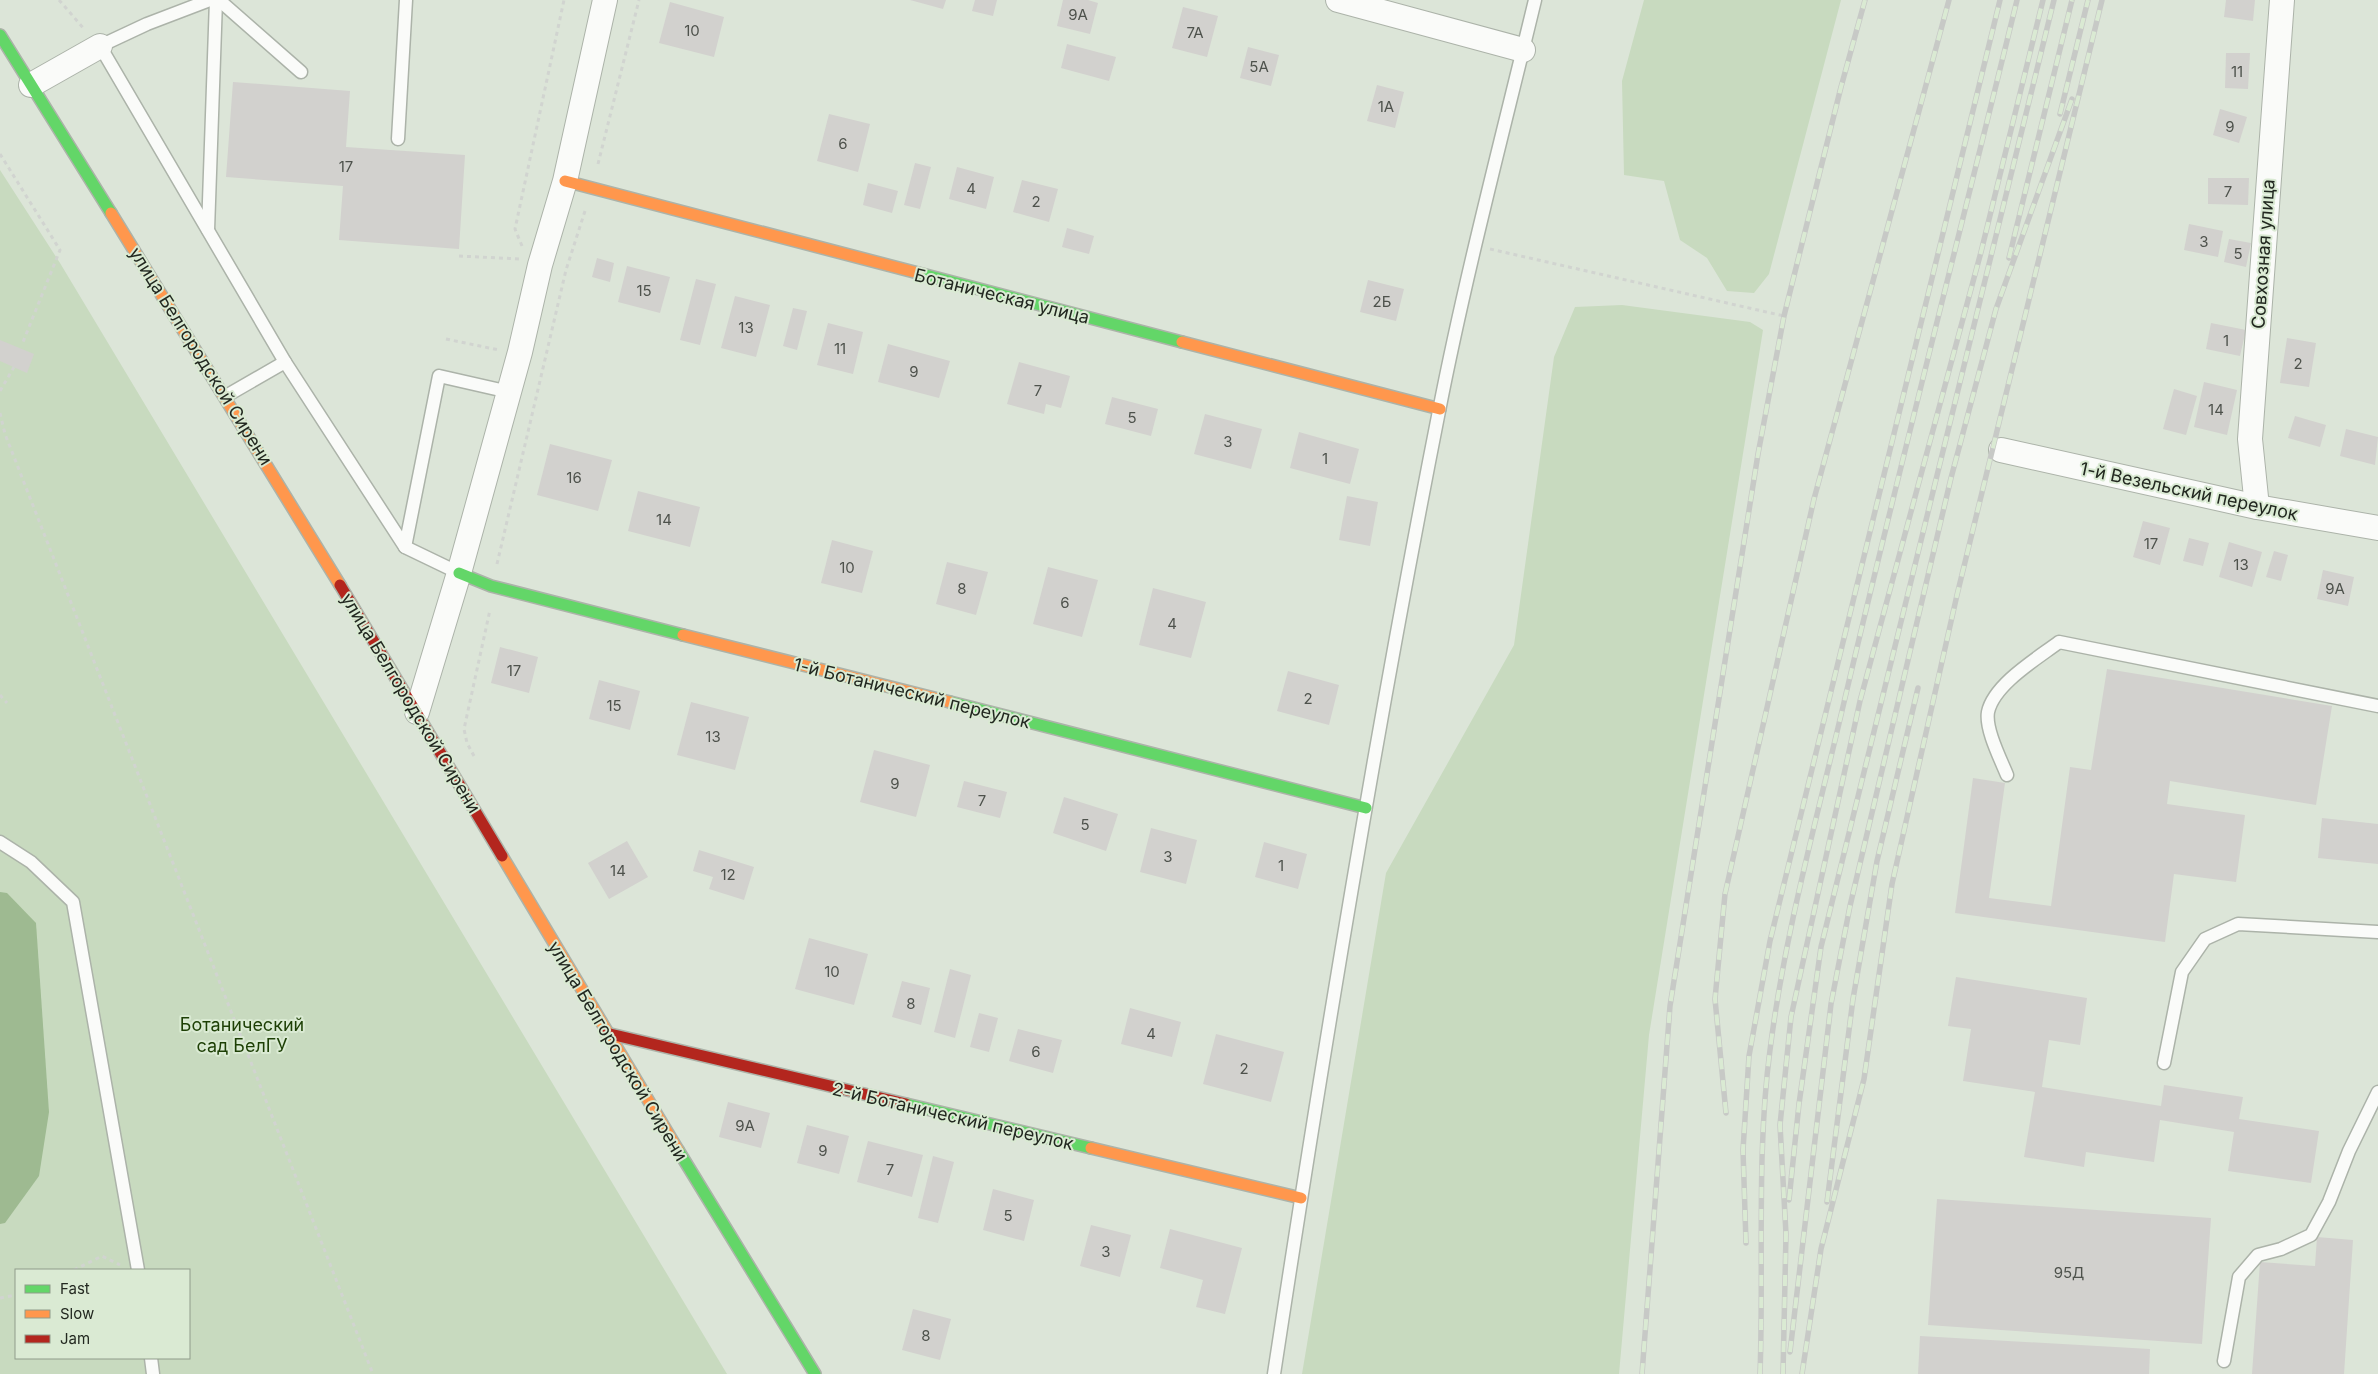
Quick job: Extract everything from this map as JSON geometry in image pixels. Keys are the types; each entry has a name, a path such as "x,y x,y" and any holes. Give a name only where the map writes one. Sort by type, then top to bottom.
{"street":[{"path":"1338,0 1523,50"},
{"name":"Совхозная улица","path":"2258,507 2250,439 2282,0"},
{"path":"417,712 459,573 509,392 540,265 565,181 600,2"},
{"name":"улица Белгородской Сирени","path":"0,36 226,396 417,712 606,1033 815,1374"},
{"path":"32,85 100,46"},
{"name":"Ботаническая улица","path":"565,181 1440,409"},
{"name":"1-й Везельский переулок","path":"2001,450 2258,507 2378,528"},
{"name":"1-й Ботанический переулок","path":"459,573 491,586 1366,808"},
{"name":"2-й Ботанический переулок","path":"606,1033 1301,1198"}],"lane":[{"path":"210,0 147,24 100,46 286,362 405,547 459,573"},
{"path":"208,230 218,0"},
{"path":"218,0 301,72"},
{"path":"398,139 406,0"},
{"path":"1274,1374 1301,1198 1366,808 1440,409 1475,246 1535,0"},
{"path":"226,396 286,362"},
{"path":"405,547 438,376 509,392"},
{"path":"2008,775 1991,733 1988,712 2004,684 2059,642 2378,706"},
{"path":"0,842 31,862 73,902 138,1269"},
{"path":"2164,1063 2182,972 2205,939 2238,924 2378,932"},
{"path":"2224,1361 2239,1277 2258,1255 2281,1249 2311,1235 2329,1202 2349,1151 2378,1092"},
{"path":"151,1359 153,1374"}],"path":[{"path":"59,0 100,46"},
{"path":"525,252 515,230 564,0"},
{"path":"476,760 467,743 464,729 490,612 491,586 566,270 592,189 639,0"},
{"path":"0,154 60,250 23,342"},
{"path":"1475,246 1784,316"},
{"path":"459,256 529,259"},
{"path":"446,339 500,350 503,341"},
{"path":"0,391 14,367"},
{"path":"0,413 8,443 373,1374"},
{"path":"0,695 7,703"},
{"path":"76,1269 102,1256 123,1267"},
{"path":"0,1298 15,1295"}],"green space":[{"path":"1644,0 1841,0 1769,274 1754,293 1727,291 1707,258 1680,240 1664,181 1624,175 1622,81"},
{"name":"Ботанический сад БелГУ","path":"0,170 60,263 727,1374 0,1374"},
{"path":"1622,305 1750,322 1763,330 1649,1035 1619,1374 1302,1374 1386,873 1514,645 1554,357 1575,307"}],"shaded area":[{"path":"0,892 7,893 36,923 49,1112 39,1176 5,1223 0,1224"}],"building":[{"path":"910,0 946,0 943,9"},
{"path":"975,0 997,0 993,16 972,11"},
{"path":"1063,0 1088,0 1098,3 1090,34 1057,26"},
{"path":"2226,0 2255,0 2253,21 2224,17"},
{"path":"670,2 724,17 714,57 659,43"},
{"path":"1183,7 1218,16 1207,57 1172,48"},
{"path":"1067,44 1116,57 1109,81 1061,68"},
{"path":"1248,47 1279,55 1271,86 1240,78"},
{"path":"2226,53 2250,53 2248,89 2225,88"},
{"path":"233,82 350,91 346,147 465,155 459,249 339,240 343,186 226,177"},
{"path":"1377,85 1404,92 1395,128 1367,121"},
{"path":"2220,109 2247,117 2239,143 2213,135"},
{"path":"829,114 870,124 858,172 817,161"},
{"path":"915,163 931,167 920,209 904,205"},
{"path":"957,167 994,177 986,209 949,199"},
{"path":"2208,178 2249,178 2248,205 2208,204"},
{"path":"1022,180 1058,189 1049,222 1013,212"},
{"path":"868,183 898,191 892,213 863,205"},
{"path":"2189,224 2223,231 2218,257 2184,250"},
{"path":"1067,228 1094,236 1089,254 1062,247"},
{"path":"2229,239 2251,243 2246,267 2224,262"},
{"path":"597,258 614,263 610,282 592,277"},
{"path":"627,266 670,277 660,313 618,302"},
{"path":"696,279 716,284 700,345 680,340"},
{"path":"1368,280 1404,289 1396,321 1360,312"},
{"path":"735,296 770,305 756,357 721,348"},
{"path":"793,308 807,311 797,350 783,346"},
{"path":"828,323 863,332 853,374 817,365"},
{"path":"2211,323 2246,330 2240,356 2206,349"},
{"path":"2287,338 2316,343 2309,387 2280,383"},
{"path":"0,340 34,354 27,373 0,361"},
{"path":"888,344 950,361 939,398 878,382"},
{"path":"1019,362 1070,376 1061,408 1046,404 1044,414 1007,404"},
{"path":"2204,382 2237,390 2227,435 2194,427"},
{"path":"2174,389 2197,396 2186,435 2163,429"},
{"path":"1112,397 1158,409 1151,436 1105,424"},
{"path":"1205,414 1262,429 1251,469 1194,454"},
{"path":"2295,416 2326,425 2320,447 2288,438"},
{"path":"2346,429 2378,437 2375,465 2340,456"},
{"path":"1299,432 1359,449 1350,484 1290,468"},
{"path":"550,444 612,460 598,511 537,495"},
{"path":"638,491 700,507 690,547 628,531"},
{"path":"1347,496 1378,502 1370,546 1339,540"},
{"path":"2143,521 2170,528 2160,565 2133,557"},
{"path":"2189,538 2209,543 2203,566 2183,561"},
{"path":"832,540 873,551 862,593 821,583"},
{"path":"2229,542 2262,552 2252,587 2219,577"},
{"path":"2274,551 2288,555 2281,581 2266,577"},
{"path":"947,562 988,572 976,615 936,604"},
{"path":"1048,567 1098,580 1082,637 1033,624"},
{"path":"2323,570 2354,577 2348,606 2317,599"},
{"path":"1153,588 1206,602 1191,658 1139,645"},
{"path":"500,647 538,657 529,693 491,683"},
{"path":"2107,669 2332,706 2316,805 2170,781 2167,804 2245,815 2236,882 2174,874 2165,942 1955,913 1973,778 2005,783 1989,898 2051,906 2070,767 2091,770"},
{"path":"1288,671 1339,685 1329,725 1277,711"},
{"path":"599,680 640,691 630,730 589,719"},
{"path":"691,702 749,717 735,770 677,755"},
{"path":"874,750 930,765 916,817 860,802"},
{"path":"964,781 1007,792 1000,818 957,807"},
{"path":"1064,797 1118,814 1106,851 1053,833"},
{"path":"2322,818 2378,824 2378,864 2318,858"},
{"path":"1151,828 1197,840 1186,884 1140,872"},
{"path":"627,841 648,877 609,899 588,863"},
{"path":"1264,842 1307,854 1298,889 1255,877"},
{"path":"699,850 754,867 744,900 709,889 713,877 693,871"},
{"path":"809,938 868,954 854,1005 795,989"},
{"path":"950,969 971,975 955,1038 934,1032"},
{"path":"1956,977 2087,998 2080,1045 2049,1040 2042,1087 2161,1106 2164,1085 2243,1097 2239,1119 2319,1131 2311,1183 2228,1171 2234,1132 2160,1120 2154,1162 2086,1152 2084,1167 2024,1157 2035,1092 1963,1081 1971,1029 1948,1026"},
{"path":"902,981 930,988 921,1025 892,1017"},
{"path":"1130,1008 1181,1022 1172,1057 1121,1044"},
{"path":"979,1013 998,1018 989,1052 970,1047"},
{"path":"1018,1029 1062,1040 1053,1073 1009,1061"},
{"path":"1216,1034 1284,1052 1271,1102 1203,1084"},
{"path":"728,1102 770,1113 761,1148 719,1137"},
{"path":"807,1125 849,1136 839,1174 797,1163"},
{"path":"868,1141 923,1155 912,1197 857,1182"},
{"path":"933,1156 954,1162 938,1223 918,1218"},
{"path":"993,1189 1034,1200 1024,1241 983,1230"},
{"path":"1937,1199 2211,1218 2202,1344 1928,1325"},
{"path":"1091,1225 1131,1235 1120,1277 1080,1266"},
{"path":"1170,1229 1242,1248 1225,1314 1196,1307 1203,1280 1160,1268"},
{"path":"2317,1237 2353,1240 2344,1374 2252,1374 2260,1262 2315,1266"},
{"path":"913,1309 951,1319 940,1360 902,1350"},
{"path":"1920,1336 2150,1349 2149,1374 1918,1374"}],"railway":[{"path":"1642,1374 1670,1006 1758,454 1784,316 1841,87 1865,0"},
{"path":"1726,1113 1715,999 1725,894 1814,499 1949,0"},
{"path":"1746,1243 1743,1150 1749,1056 1770,941 2000,0"},
{"path":"1760,1374 1763,1130 1770,1050 1784,961 1803,873 1866,611 2017,0"},
{"path":"1783,1374 1786,1234 1780,1125 1791,1017 1860,701 1981,252 2043,0"},
{"path":"1789,1200 1799,1104 1821,947 2054,0"},
{"path":"2009,258 2072,0"},
{"path":"2060,114 2088,0"},
{"path":"1802,1374 1821,1249 1864,1079 1892,884 1957,595 2102,0"},
{"path":"1790,1352 1831,1004 1850,906 1951,478 1996,309 2072,99"},
{"path":"1827,1202 1853,999 1877,861 1918,688"}],"traffic: fast":[{"path":"0,35 111,213"},
{"path":"918,273 1182,342"},
{"path":"459,573 491,586 683,635"},
{"path":"950,702 1366,808"},
{"path":"906,1104 1091,1148"},
{"path":"678,1150 815,1374"}],"traffic: slow":[{"path":"565,181 918,273"},
{"path":"111,213 340,585"},
{"path":"1182,342 1440,409"},
{"path":"683,635 950,702"},
{"path":"502,856 678,1150"},
{"path":"1091,1148 1301,1198"}],"traffic: jam":[{"path":"340,585 502,856"},
{"path":"606,1033 906,1104"}]}
